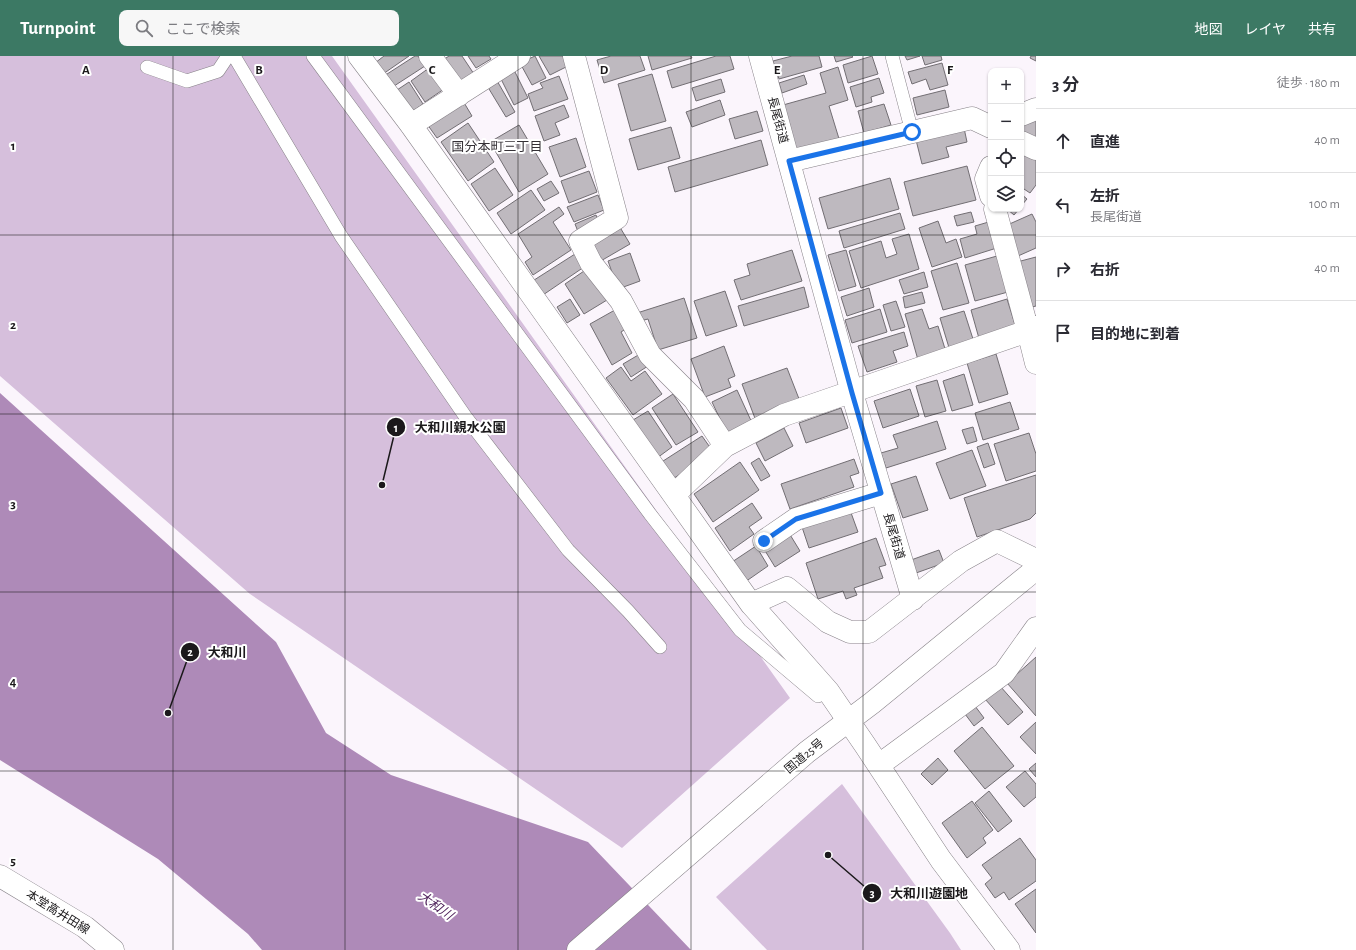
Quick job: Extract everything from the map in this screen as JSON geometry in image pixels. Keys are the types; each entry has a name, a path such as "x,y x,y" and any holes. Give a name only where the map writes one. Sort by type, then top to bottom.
{"main road":[{"path":"359,56 411,125 751,604 828,691 879,765 941,860 1009,950"},
{"path":"430,56 459,95"},
{"path":"411,125 520,56"},
{"path":"574,56 617,218 580,241 591,263 621,301 650,355 694,399 724,446"},
{"name":"長尾街道","path":"760,56 852,393 912,600"},
{"path":"1024,114 1036,109"},
{"path":"789,161 972,118 988,126"},
{"path":"1024,143 1036,149"},
{"path":"988,174 986,179 988,186"},
{"path":"996,212 1032,329 1036,363"},
{"path":"674,495 724,446 784,416 1032,329"},
{"path":"764,541 796,519 881,493"},
{"path":"751,604 788,588 828,622 850,632 869,632 961,561 997,542 1036,560"},
{"name":"国道25号","path":"578,950 808,752 1036,569"},
{"path":"879,765 1004,673 1036,628"},
{"name":"本堂高井田線","path":"0,876 85,926 113,950"}],"lane":[{"path":"147,67 187,81 218,71 228,56"},
{"path":"234,56 341,236 465,416 568,550 628,611 660,647"},
{"path":"313,56 645,508 740,630 818,696"},
{"path":"892,56 912,132"}],"shaded area":[{"path":"0,56 332,56 790,698 622,848 250,594 0,376"},
{"path":"842,784 961,950 767,950 716,897"}],"water":[{"path":"0,393 276,642 326,733 391,775 588,842 691,950 262,950 248,934 158,859 0,760"}],"building":[{"path":"384,56 409,56 383,74 375,63"},
{"path":"415,56 418,56 425,66 391,88 384,76"},
{"path":"449,56 462,56 474,74 458,83 443,60"},
{"path":"468,56 489,56 491,59 476,68"},
{"path":"535,56 546,78 532,85 520,63"},
{"path":"539,56 563,56 568,66 550,75"},
{"path":"611,56 640,56 645,70 604,83 597,60"},
{"path":"648,56 691,56 692,58 652,70"},
{"path":"716,56 730,56 734,69 672,88 667,71"},
{"path":"792,56 819,56 822,67 779,79 773,61"},
{"path":"834,56 852,56 853,57 836,62"},
{"path":"872,56 878,74 848,83 843,65"},
{"path":"905,56 920,56 907,60"},
{"path":"922,56 941,56 942,60 925,65"},
{"path":"1031,56 1036,56 1036,61 1030,58"},
{"path":"942,63 948,85 930,90 926,79 912,84 908,72"},
{"path":"838,67 848,100 829,106 840,142 798,155 783,105 826,93 820,73"},
{"path":"429,68 444,89 425,102 411,81"},
{"path":"513,68 528,98 514,105 499,75"},
{"path":"652,74 666,121 631,131 618,84"},
{"path":"804,75 807,84 782,93 779,83"},
{"path":"559,76 568,99 534,111 528,94 543,88 540,83"},
{"path":"879,78 884,93 871,97 872,102 856,107 850,87"},
{"path":"496,79 515,112 506,117 486,84"},
{"path":"721,79 725,92 696,101 692,88"},
{"path":"409,82 423,104 409,114 394,92"},
{"path":"945,90 949,107 917,115 913,98"},
{"path":"720,100 725,115 692,127 686,112"},
{"path":"463,101 472,116 437,138 427,124"},
{"path":"884,104 891,125 864,133 858,111"},
{"path":"564,105 569,117 555,123 560,135 544,141 535,116"},
{"path":"757,111 763,131 735,139 729,119"},
{"path":"1036,112 1036,142 1024,136 1024,118"},
{"path":"468,123 494,162 468,181 441,142"},
{"path":"519,125 548,174 519,192 490,142"},
{"path":"671,127 680,158 638,170 629,139"},
{"path":"964,128 967,142 946,147 949,157 922,164 916,140"},
{"path":"576,138 586,167 560,177 549,147"},
{"path":"761,140 768,165 675,192 668,167"},
{"path":"1025,152 1036,160 1036,185 1030,193 1024,189"},
{"path":"967,166 976,200 913,216 904,182"},
{"path":"495,168 513,195 489,211 471,184"},
{"path":"589,171 597,192 569,203 561,181"},
{"path":"890,178 899,209 828,229 819,198"},
{"path":"551,181 559,193 544,201 537,189"},
{"path":"531,190 545,210 511,234 497,213"},
{"path":"598,195 604,210 574,222 567,207"},
{"path":"559,207 564,214 553,222 571,250 533,275 525,262 532,257 518,234"},
{"path":"971,212 974,222 957,226 954,216"},
{"path":"900,213 905,229 844,248 839,231"},
{"path":"1032,214 1036,222 1036,248 1018,256 1005,226"},
{"path":"596,215 600,224 579,234 575,224"},
{"path":"938,221 946,243 956,239 962,257 932,267 919,228"},
{"path":"992,221 1000,247 965,258 960,239 977,234 975,226"},
{"path":"618,224 630,244 599,262 587,243"},
{"path":"909,234 919,269 861,288 849,251 881,241 886,258 897,254 892,239"},
{"path":"792,250 802,281 741,300 734,280 750,275 747,264"},
{"path":"846,250 856,286 839,291 828,255"},
{"path":"630,253 640,281 618,289 608,261"},
{"path":"575,254 584,267 540,297 531,282"},
{"path":"997,256 1008,292 975,301 965,265"},
{"path":"1036,257 1036,306 1032,307 1017,262"},
{"path":"957,263 969,303 943,310 931,271"},
{"path":"587,269 607,300 584,314 565,284"},
{"path":"924,272 928,287 904,294 899,280"},
{"path":"804,287 809,307 744,326 738,306"},
{"path":"869,288 874,307 847,316 841,297"},
{"path":"725,291 737,326 706,336 694,301"},
{"path":"922,292 925,303 905,308 903,297"},
{"path":"684,298 697,338 658,350 648,319 640,321 637,313"},
{"path":"570,299 580,315 567,323 557,307"},
{"path":"1007,299 1017,331 980,342 971,310"},
{"path":"896,301 905,327 891,331 883,305"},
{"path":"622,306 632,325 621,332 632,353 612,365 590,324"},
{"path":"880,309 887,332 852,343 845,320"},
{"path":"922,309 929,329 938,326 946,352 918,360 905,314"},
{"path":"964,311 973,339 950,351 940,318"},
{"path":"904,332 908,346 893,351 897,362 867,372 858,346"},
{"path":"724,346 735,376 728,379 731,387 705,397 691,359"},
{"path":"640,354 648,366 631,377 623,364"},
{"path":"996,354 1008,394 979,403 967,363"},
{"path":"621,367 631,381 645,371 662,394 633,415 606,378"},
{"path":"787,368 801,404 756,421 742,384"},
{"path":"964,374 973,405 952,411 943,381"},
{"path":"937,380 946,411 925,417 916,386"},
{"path":"910,389 919,416 883,428 874,401"},
{"path":"737,390 753,425 728,436 712,402"},
{"path":"673,394 698,432 676,445 652,408"},
{"path":"1010,402 1019,429 983,440 975,413"},
{"path":"841,408 848,428 806,443 799,423"},
{"path":"648,411 672,447 657,458 633,420"},
{"path":"937,421 946,449 886,468 881,453 898,448 893,435"},
{"path":"973,427 977,441 967,444 962,430"},
{"path":"784,428 793,446 765,461 756,443"},
{"path":"1029,433 1036,454 1036,471 1006,481 994,444"},
{"path":"702,436 714,453 671,480 660,463"},
{"path":"988,443 995,464 984,468 977,447"},
{"path":"972,450 986,486 950,499 936,463"},
{"path":"759,458 770,476 761,481 751,463"},
{"path":"854,459 859,473 850,476 854,487 790,509 781,484"},
{"path":"740,462 759,490 713,522 694,494"},
{"path":"1036,475 1036,513 1030,519 977,537 964,498"},
{"path":"916,476 928,510 903,518 891,484"},
{"path":"752,503 762,518 749,527 754,534 730,551 715,528"},
{"path":"850,510 858,532 809,548 802,527"},
{"path":"789,533 800,551 775,567 764,549"},
{"path":"876,538 886,565 879,567 883,578 854,588 857,595 846,599 843,591 818,599 806,563"},
{"path":"756,546 768,566 745,582 732,562"},
{"path":"939,550 944,563 916,573 911,560"},
{"path":"1036,657 1036,716 1007,683"},
{"path":"1000,686 1023,712 1008,725 985,699"},
{"path":"972,702 984,718 974,726 962,710"},
{"path":"1036,722 1036,754 1020,737"},
{"path":"982,727 1014,766 985,789 954,751"},
{"path":"938,758 948,770 932,785 921,774"},
{"path":"1036,763 1036,777 1029,769"},
{"path":"1025,771 1036,784 1036,797 1024,807 1006,787"},
{"path":"989,791 1012,821 998,832 975,803"},
{"path":"972,801 993,830 983,838 986,843 967,858 942,823"},
{"path":"1020,838 1036,860 1036,881 1009,900 1004,892 995,898 985,884 992,878 982,865"},
{"path":"1036,889 1036,933 1015,904"}],"place":[{"name":"大和川親水公園","path":"382,485"},
{"name":"大和川","path":"168,713"},
{"name":"大和川遊園地","path":"828,855"}],"district":[{"name":"国分本町三丁目","path":"497,146"}],"route":[{"path":"764,541 796,519 881,493 852,393 789,161 912,132"}]}
